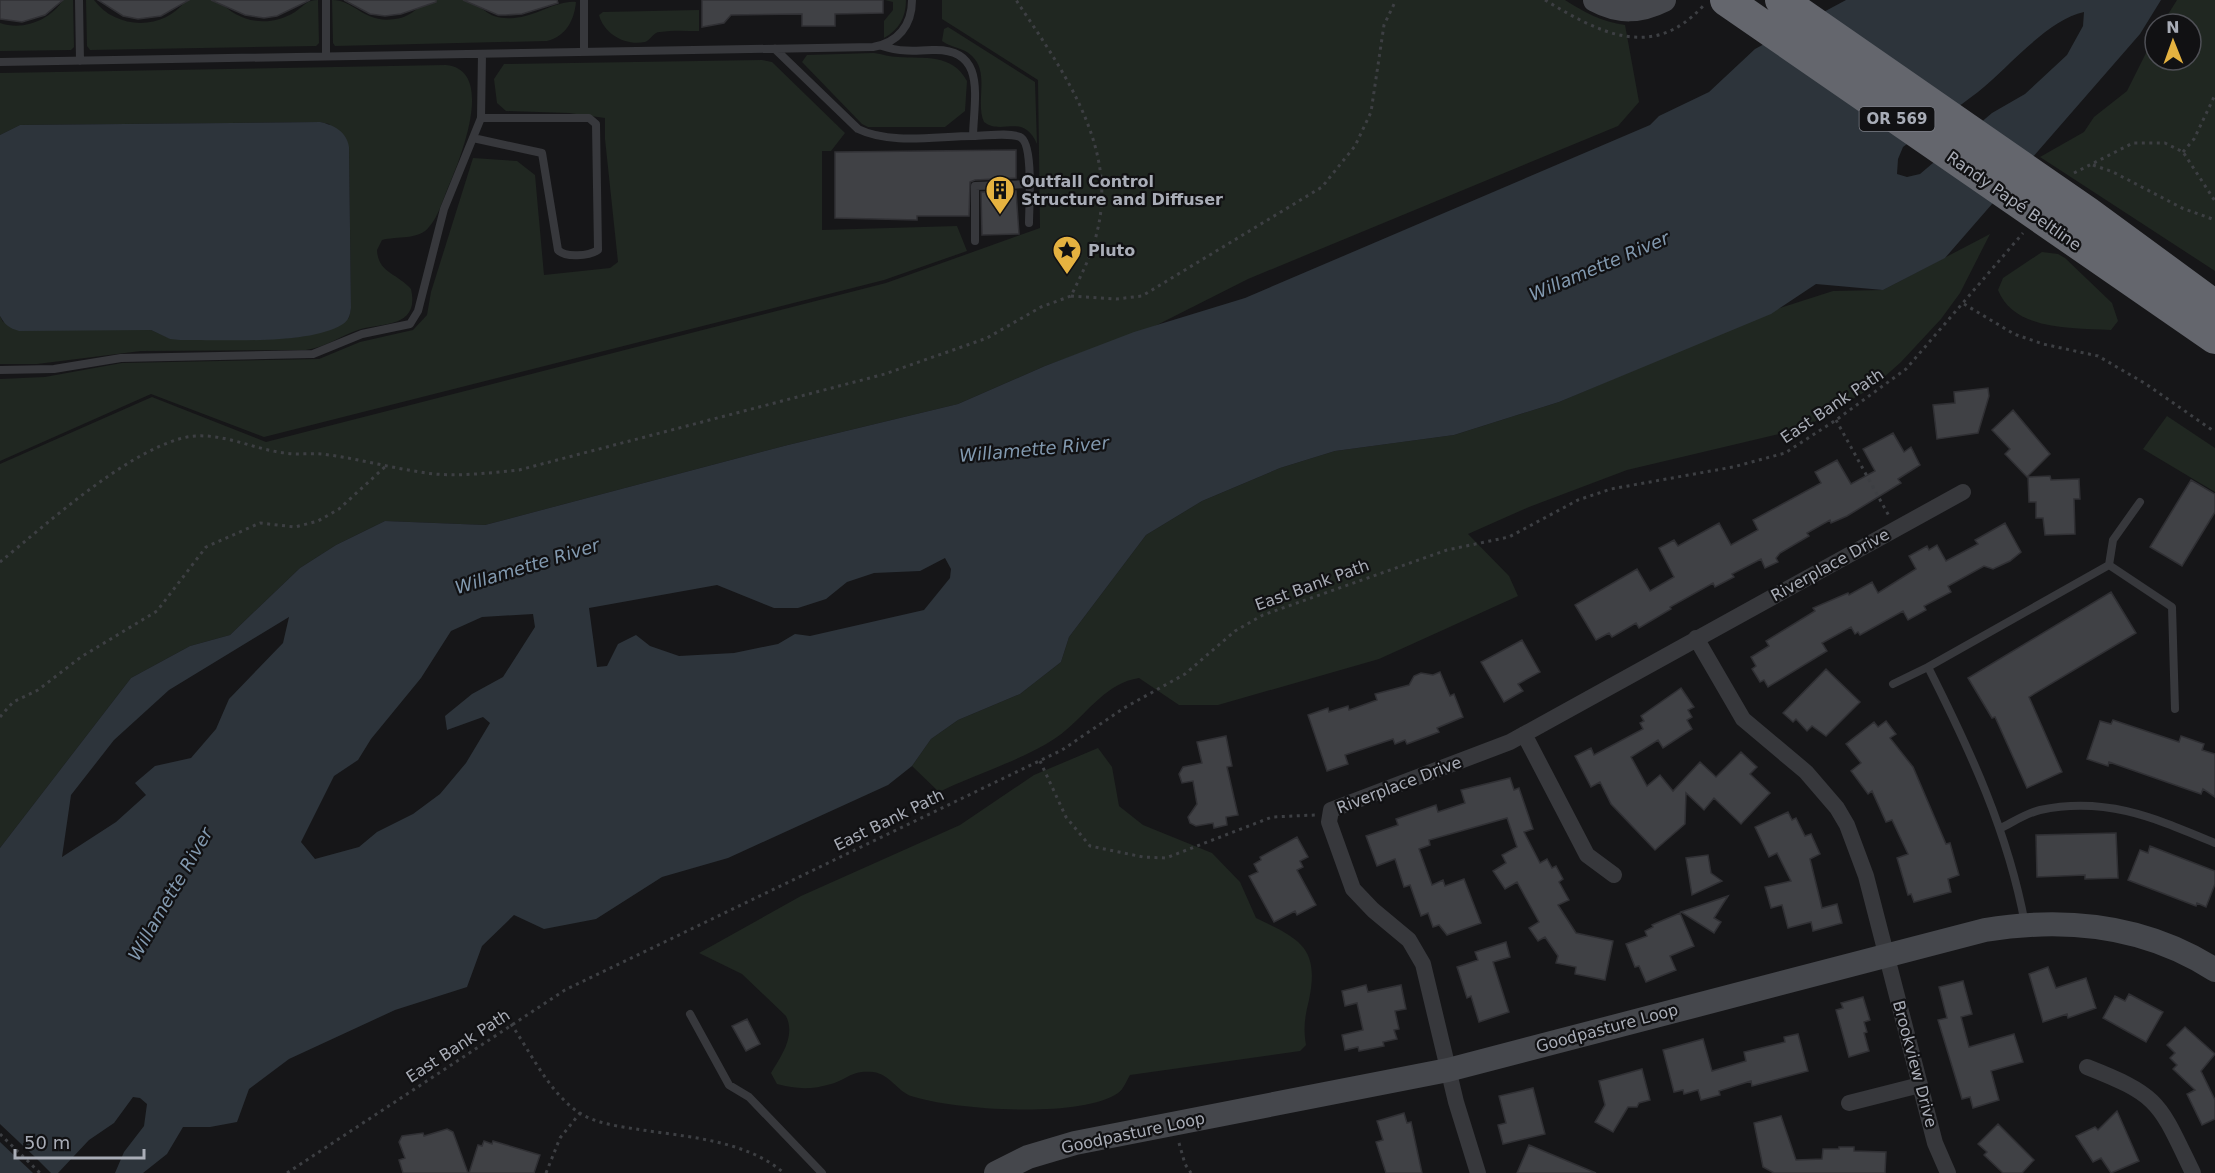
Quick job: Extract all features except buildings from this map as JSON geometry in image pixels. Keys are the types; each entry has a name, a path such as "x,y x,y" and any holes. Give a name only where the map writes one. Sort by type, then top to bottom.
{"highway":[{"name":"Randy Papé Beltline","path":"1726,0 2068,239 2215,338"},
{"name":"Randy Papé Beltline","path":"1781,0 2088,213 2215,306"}],"street":[{"path":"1595,0 1610,8 1623,10 1639,9 1664,0"},
{"name":"Riverplace Drive","path":"1478,1173 1448,1070 1427,975 1419,956 1408,940 1365,903 1353,889 1344,871 1329,816 1335,807 1494,749 1524,734 1963,492"},
{"path":"1696,638 1743,719 1806,772 1837,808 1860,856 1886,954"},
{"path":"1524,734 1587,855 1614,875"},
{"name":"Goodpasture Loop","path":"996,1173 1028,1157 1058,1148 1448,1070 1985,930 2026,924 2068,923 2119,930 2168,946 2215,970"},
{"name":"Brookview Drive","path":"1886,954 1935,1143 1948,1173"},
{"path":"2087,1067 2129,1084 2153,1100 2165,1114 2193,1173"},
{"path":"1849,1103 1920,1085"}],"lane":[{"path":"79,0 80,61"},
{"path":"326,0 326,56"},
{"path":"584,0 584,52"},
{"path":"882,46 899,36 906,27 911,17 912,0"},
{"path":"0,62 882,46 899,51 943,50 963,56 968,61 974,76 973,136"},
{"path":"775,49 858,129 868,134 888,137 1022,138 1029,152 1029,223"},
{"path":"0,370 54,369 121,358 313,354 362,334 410,324 418,311 444,209 481,118 482,54"},
{"path":"473,138 542,153 558,250 567,255 594,253 598,250 596,124 594,120 481,118"},
{"path":"975,241 975,186 1029,184"},
{"path":"2109,566 2113,540 2140,502"},
{"path":"1893,684 1928,667 2109,566"},
{"path":"2109,566 2172,607 2175,709"},
{"path":"1928,667 1966,741 2001,828 2026,924"},
{"path":"2001,828 2038,811 2084,806 2120,807 2215,843"},
{"path":"690,1014 729,1085 749,1097 822,1173"}],"path":[{"path":"1016,0 1071,88 1094,140 1100,163 1102,191 1098,230 1089,258 1071,296"},
{"path":"0,562 86,493 135,460 179,439 204,436 231,440 287,454 320,454 422,472 467,476 531,467 885,374 987,338 1041,307 1071,296 1116,299 1142,296 1322,187 1355,146 1371,112 1384,25 1396,0"},
{"path":"2183,152 2194,139 2215,95"},
{"path":"2070,176 2133,143 2165,142 2183,152 2215,201"},
{"path":"2092,165 2113,172 2185,210 2215,220"},
{"name":"East Bank Path","path":"287,1173 511,1024 591,977 1074,743 1124,708 1185,674 1235,631 1263,615 1448,550 1509,537 1578,500 1611,489 1733,467 1775,457 1794,449 1906,369 1964,304 2028,226"},
{"path":"1964,304 2014,334 2043,344 2098,356 2145,384 2215,432"},
{"path":"1836,420 1896,529"},
{"path":"0,717 13,702 38,690 81,657 157,611 206,548 260,523 295,527 318,521 339,509 387,465"},
{"path":"1040,761 1073,828 1090,846 1101,850 1166,858 1272,817 1290,814 1329,816"},
{"path":"511,1024 554,1088 580,1113 605,1123 726,1144 761,1158 784,1173"},
{"path":"546,1173 560,1138 580,1113"},
{"path":"1175,1124 1185,1164 1191,1173"},
{"path":"0,1134 40,1173"}],"shaded area":[{"path":"63,0 73,0 74,47 71,50 0,51 0,23 18,26 36,22 51,13"},
{"path":"86,0 94,0 103,10 115,17 140,23 153,22 165,17 177,10 186,0 219,0 235,14 254,21 265,21 285,17 308,2 318,0 319,43 316,46 90,50 87,46"},
{"path":"332,0 340,1 384,20 407,16 431,0 468,0 493,16 505,18 522,17 561,4 576,2 568,27 554,39 547,41 335,46 333,43"},
{"path":"885,0 906,0 901,22 884,38 884,21 893,10 893,2"},
{"path":"942,0 1565,0 1594,16 1625,25 1639,102 1618,126 1248,279 1153,327 1045,366 958,404 788,445 485,525 385,521 336,545 300,568 230,635 190,646 131,678 0,848 0,464 152,397 266,442 886,283 1040,228 1038,80 942,19"},
{"path":"2177,0 2215,0 2215,271 2040,157 2084,132 2094,117 2127,91 2143,59 2143,72 2203,72 2203,12 2170,12"},
{"path":"699,10 699,31 658,32 647,41 637,43 623,40 610,33 599,15 603,12"},
{"path":"948,27 1035,82 1037,144 1025,129 1012,126 991,126 984,122 981,106 981,79 977,63 968,53 942,41 944,29"},
{"path":"874,53 895,57 937,59 954,66 967,81 965,111 945,127 868,127 862,124 802,62 807,55"},
{"path":"762,60 772,62 845,133 831,151 822,151 822,230 957,226 967,251 884,280 264,437 151,394 0,461 0,379 45,377 122,363 319,359 360,342 413,330 427,315 431,292 473,158 517,161 535,175 544,275 610,268 618,262 605,139 605,118 569,113 506,111 497,103 494,79 504,64"},
{"path":"446,65 461,71 470,83 472,100 470,120 459,160 440,209 429,227 414,236 382,240 377,250 381,264 411,289 410,311 404,317 396,322 358,330 306,350 141,351 37,364 0,364 0,316 3,322 151,330 171,339 292,338 330,329 349,318 351,308 349,147 329,124 320,122 20,125 0,135 0,73"},
{"path":"1990,234 1960,293 1941,319 1901,362 1873,387 1804,428 1627,470 1529,507 1468,534 1509,576 1518,596 1379,659 1218,705 1179,705 1139,678 1128,681 1108,691 1066,730 1039,748 939,792 912,766 931,739 958,720 1020,694 1061,662 1069,637 1146,535 1202,501 1280,468 1335,451 1454,435 1559,402 1780,308 1833,291 1883,290"},
{"path":"2042,252 2058,254 2065,258 2112,303 2118,321 2111,330 2046,325 2017,313 2006,303 1998,290 2003,278"},
{"path":"2167,416 2215,448 2215,492 2143,449"},
{"path":"1098,748 1112,767 1119,806 1143,825 1212,853 1240,882 1256,918 1284,932 1303,947 1308,956 1312,982 1305,1022 1306,1045 1300,1051 1130,1075 1120,1092 1100,1101 1047,1109 985,1108 931,1101 906,1094 884,1076 873,1072 855,1074 837,1082 810,1088 777,1084 771,1073 786,1046 789,1023 786,1016 742,974 699,953 801,896 960,825 1034,775"}],"water":[{"name":"Willamette River","path":"1846,0 2161,0 2154,12 2143,12 2143,29 2140,34 1945,258 1883,290 1816,284 1771,314 1559,402 1454,435 1335,451 1280,468 1202,501 1146,535 1069,637 1061,662 1020,694 958,720 931,739 912,766 888,785 728,858 662,877 596,919 544,929 514,915 482,946 467,987 395,1010 289,1059 249,1089 237,1122 210,1127 183,1127 167,1154 143,1173 115,1173 124,1152 144,1126 147,1104 140,1098 133,1097 114,1123 89,1140 58,1173 0,1173 0,848 131,678 190,646 230,635 300,568 336,545 385,521 485,525 788,445 958,404 1045,366 1134,332 1245,298 1650,125 1659,116 1709,92 1755,49","holes":["2084,12 2083,26 2067,55 2025,94 1992,113 1920,174 1907,177 1897,174 1898,159 1903,147 1978,92 2042,34 2056,24","945,558 951,569 950,578 924,610 810,636 795,634 778,644 734,653 679,656 650,646 636,635 618,644 607,666 597,667 589,608 717,585 774,608 798,608 826,599 847,582 874,573 920,571","533,614 535,627 503,677 472,694 445,716 447,730 483,717 490,723 466,763 440,794 413,814 377,832 359,847 315,859 301,842 334,776 358,760 371,739 421,678 451,631 482,617","289,617 283,643 229,699 216,729 191,758 155,766 135,783 146,795 116,822 62,857 71,795 114,740 169,690"]},
{"path":"320,122 343,133 349,147 351,308 347,321 343,324 309,336 264,340 180,340 170,339 151,330 19,331 8,326 0,316 0,135 20,125"}],"pier":[{"path":"0,1124 51,1173 33,1173 0,1142"}],"place":[{"name":"Outfall Control Structure and Diffuser","path":"1000,216"},
{"name":"Pluto","path":"1067,276"}]}
